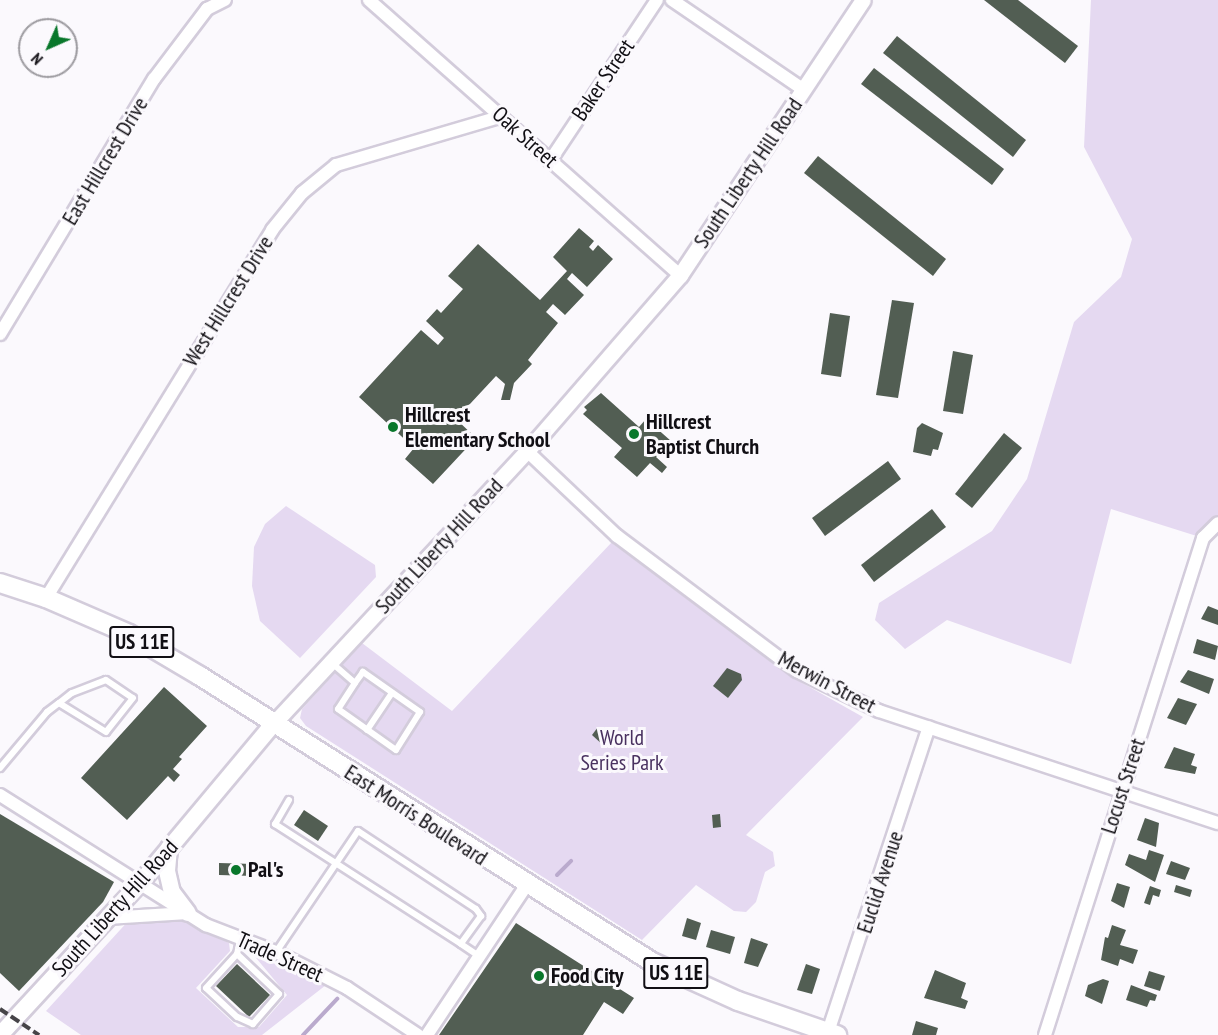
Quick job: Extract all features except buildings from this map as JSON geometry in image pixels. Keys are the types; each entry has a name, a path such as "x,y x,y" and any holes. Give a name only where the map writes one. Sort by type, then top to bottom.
{"main road":[{"name":"East Morris Boulevard","path":"0,584 45,598 129,634 526,886 652,962 738,1001 831,1034"},
{"name":"South Liberty Hill Road","path":"0,1035 141,882 273,724"},
{"path":"169,848 167,871 172,892 188,913"}],"street":[{"name":"East Hillcrest Drive","path":"0,334 154,79 207,9 225,0"},
{"name":"Oak Street","path":"369,0 680,275"},
{"name":"Baker Street","path":"550,160 657,0"},
{"path":"672,0 804,90"},
{"name":"South Liberty Hill Road","path":"273,724 527,451 680,275 863,0"},
{"name":"West Hillcrest Drive","path":"45,598 272,231 302,193 336,165 502,116"},
{"name":"Merwin Street","path":"527,451 617,536 797,671 854,701 1218,823"},
{"name":"Locust Street","path":"1045,1035 1203,537 1218,523"},
{"name":"Euclid Avenue","path":"831,1034 929,727"},
{"name":"Trade Street","path":"0,795 188,913 240,940 276,952 347,988 418,1035"},
{"path":"427,1035 526,886"},
{"path":"106,918 188,913"}],"lane":[{"path":"331,662 356,682"},
{"path":"363,672 420,712 396,750 338,709 356,682 363,672"},
{"path":"0,768 58,703 72,693 106,680 134,698 106,732 58,703"},
{"path":"367,730 392,693"},
{"path":"289,800 274,824 480,956"},
{"path":"276,952 358,831 476,909 481,916 461,944"},
{"path":"237,954 279,994 253,1024 237,1017 206,988 237,954 240,940"}],"green space":[{"path":"1091,0 1218,0 1218,523 1203,538 1111,509 1071,664 947,620 905,649 875,620 879,603 992,531 1027,479 1074,322 1121,277 1132,239 1084,147"},
{"path":"286,506 375,565 376,577 300,658 260,621 252,586 254,547 265,524"},
{"name":"World Series Park","path":"612,542 790,676 863,717 746,835 773,852 775,866 765,872 756,902 746,912 734,911 696,885 642,940 306,726 300,718 302,709 362,643 452,711"},
{"path":"131,918 184,918 229,943 230,951 196,988 238,1027 259,1027 287,995 251,952 326,985 262,1035 81,1035 46,1011"}],"waterway":[{"path":"557,875 571,861"},
{"path":"303,1035 337,999"}],"railway":[{"path":"0,1009 39,1035"}],"place":[{"name":"Hillcrest Elementary School","path":"393,427"},
{"name":"Hillcrest Baptist Church","path":"634,434"},
{"name":"Pal's","path":"236,870"},
{"name":"Food City","path":"539,976"}]}
